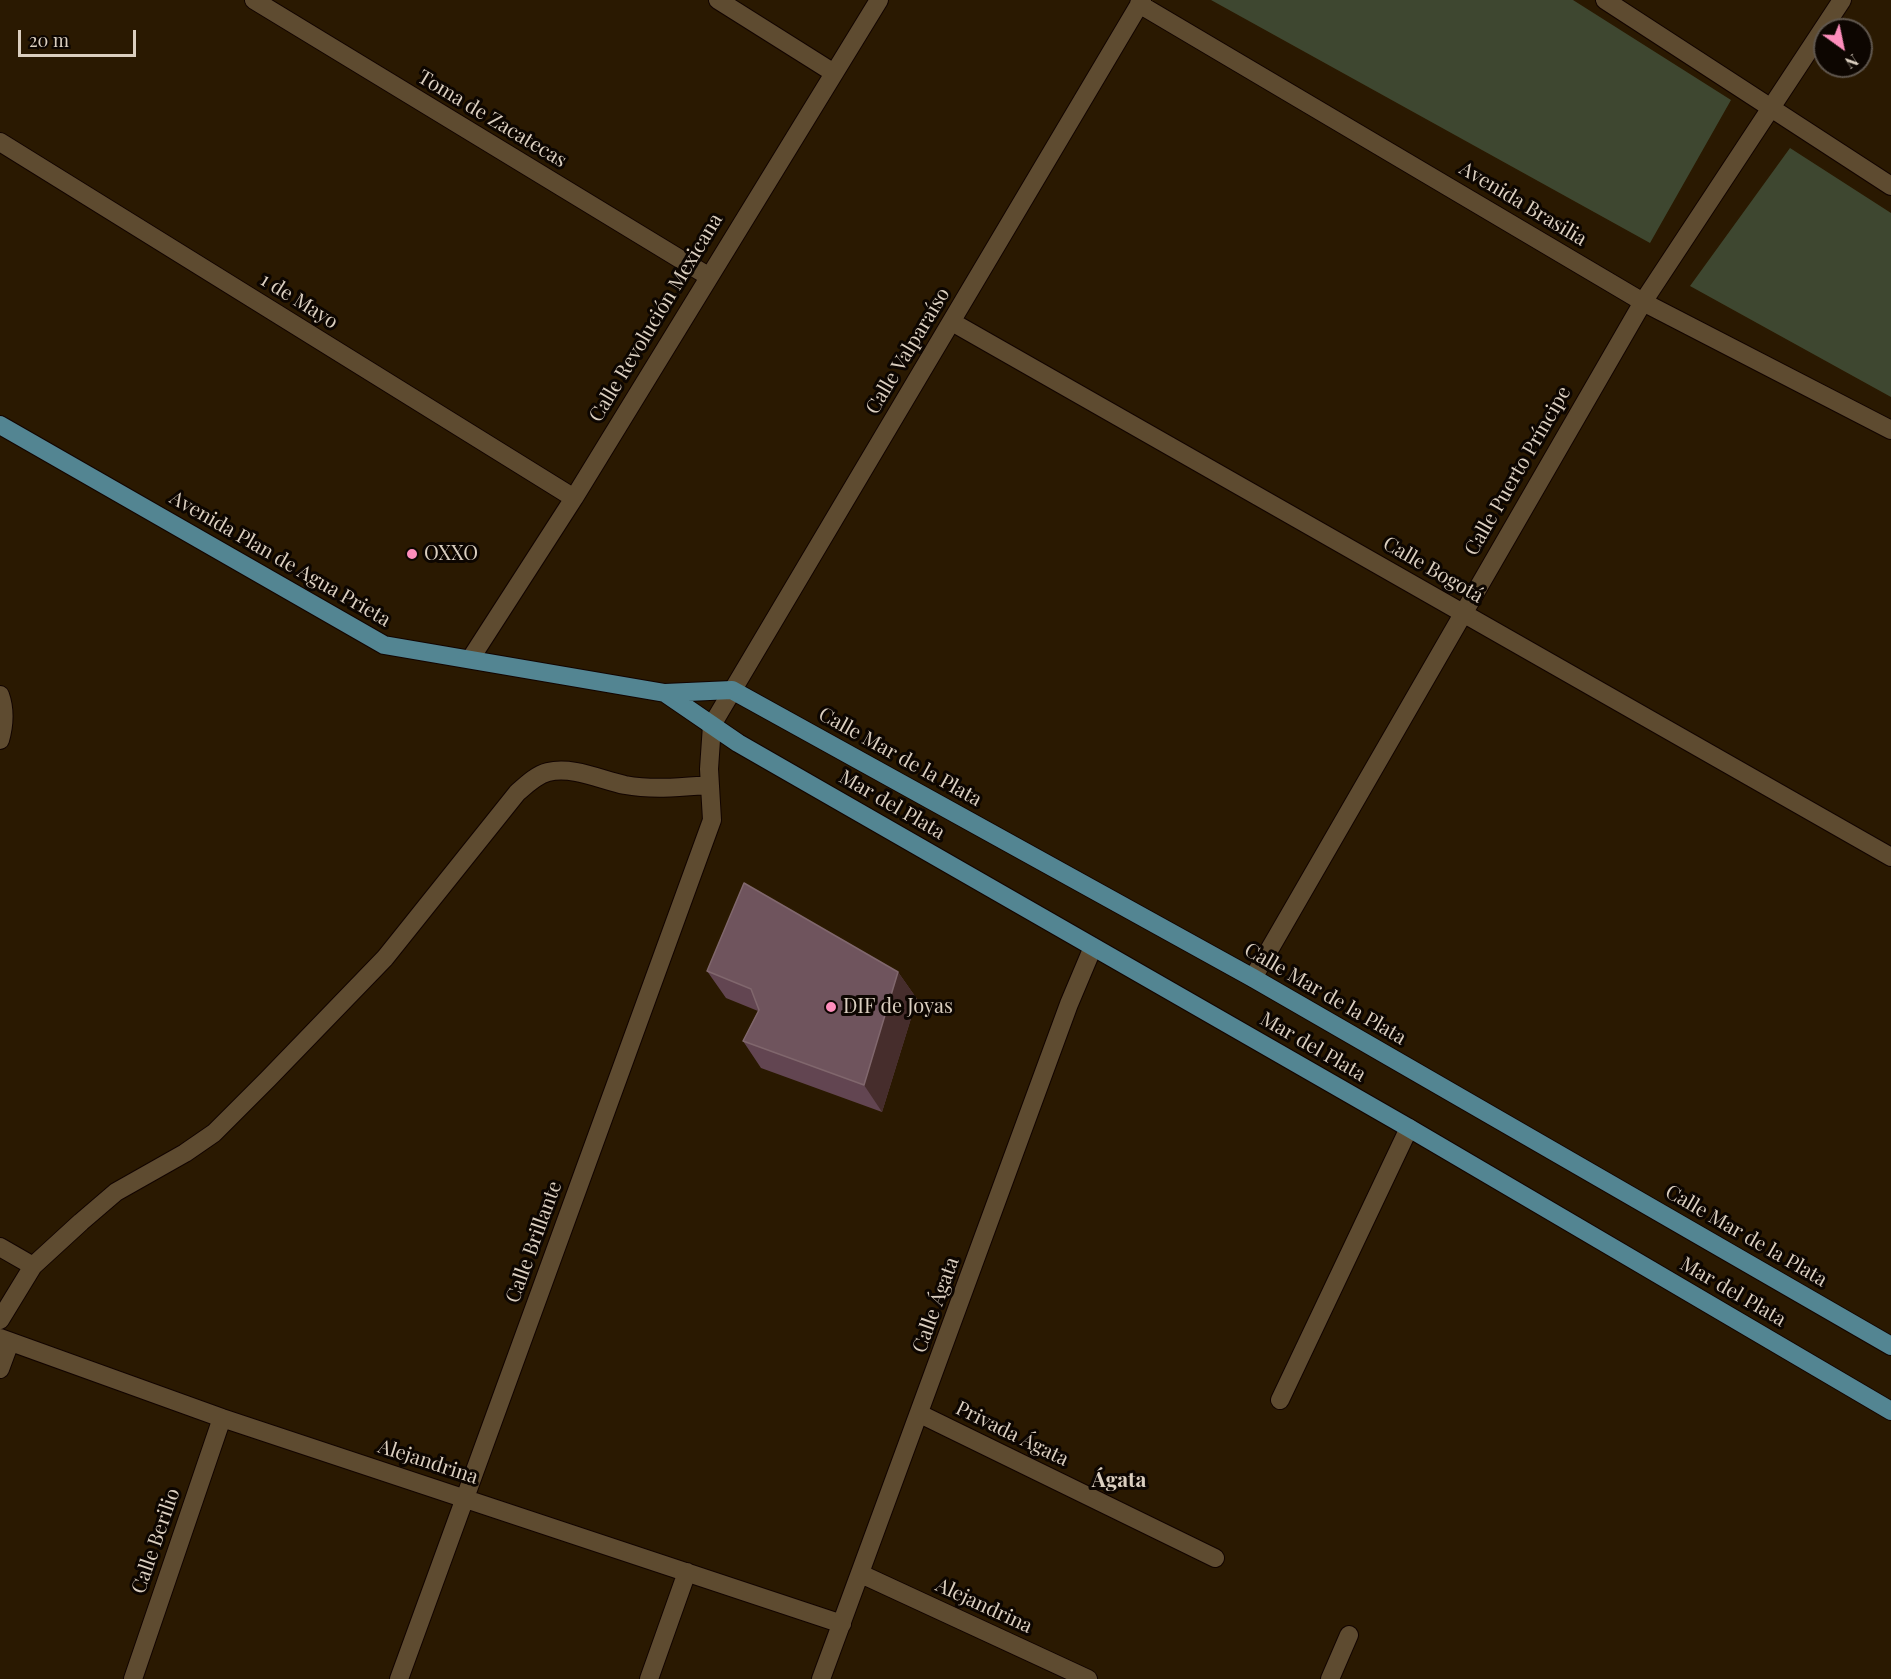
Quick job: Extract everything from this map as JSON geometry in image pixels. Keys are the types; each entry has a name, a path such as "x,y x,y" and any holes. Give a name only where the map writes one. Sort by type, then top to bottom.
{"main road":[{"name":"Avenida Plan de Agua Prieta","path":"0,425 384,645 471,658 665,693 732,690"},
{"name":"Calle Mar de la Plata","path":"732,690 1253,978 1891,1346"},
{"name":"Avenida Plan de Agua Prieta","path":"665,693 712,726"},
{"name":"Mar del Plata","path":"712,726 1409,1128 1891,1411"}],"street":[{"name":"Toma de Zacatecas","path":"254,0 708,276"},
{"path":"718,0 834,73"},
{"name":"Calle Revolución Mexicana","path":"471,658 573,498 879,0"},
{"path":"1605,0 1891,186"},
{"name":"Calle Puerto Príncipe","path":"1253,978 1462,612 1643,302 1842,0"},
{"name":"Avenida Brasilia","path":"1141,2 1643,302 1891,430"},
{"name":"Calle Valparaíso","path":"712,726 1141,2"},
{"name":"1 de Mayo","path":"0,142 573,498"},
{"name":"Calle Bogotá","path":"952,322 1891,857"},
{"path":"0,695 3,721 0,740"},
{"path":"0,1320 33,1266 116,1192 185,1153 214,1133 385,958 517,793 531,781 546,772 566,770 627,785 670,788 709,785 712,726"},
{"name":"Calle Brillante","path":"399,1679 712,820 709,785"},
{"name":"Calle Ágata","path":"821,1679 1069,1004 1094,946"},
{"path":"1280,1400 1409,1128"},
{"path":"0,1247 33,1266"},
{"path":"0,1369 5,1340"},
{"name":"Alejandrina","path":"5,1340 222,1418 842,1624"},
{"name":"Privada Ágata","path":"920,1414 1215,1558"},
{"name":"Calle Berilio","path":"133,1679 222,1418"},
{"path":"649,1679 687,1572"},
{"name":"Alejandrina","path":"861,1574 1088,1679"},
{"path":"1330,1679 1349,1635"}],"green space":[{"path":"1211,0 1573,0 1731,100 1650,243"},
{"path":"1790,148 1891,213 1891,397 1690,286"}],"building":[{"name":"DIF de Joyas","path":"744,883 898,972 864,1085 743,1041 759,1010 751,989 707,971"}],"place":[{"name":"OXXO","path":"412,554"},
{"name":"DIF de Joyas","path":"831,1007"}],"district":[{"name":"Ágata","path":"1119,1480"}]}
